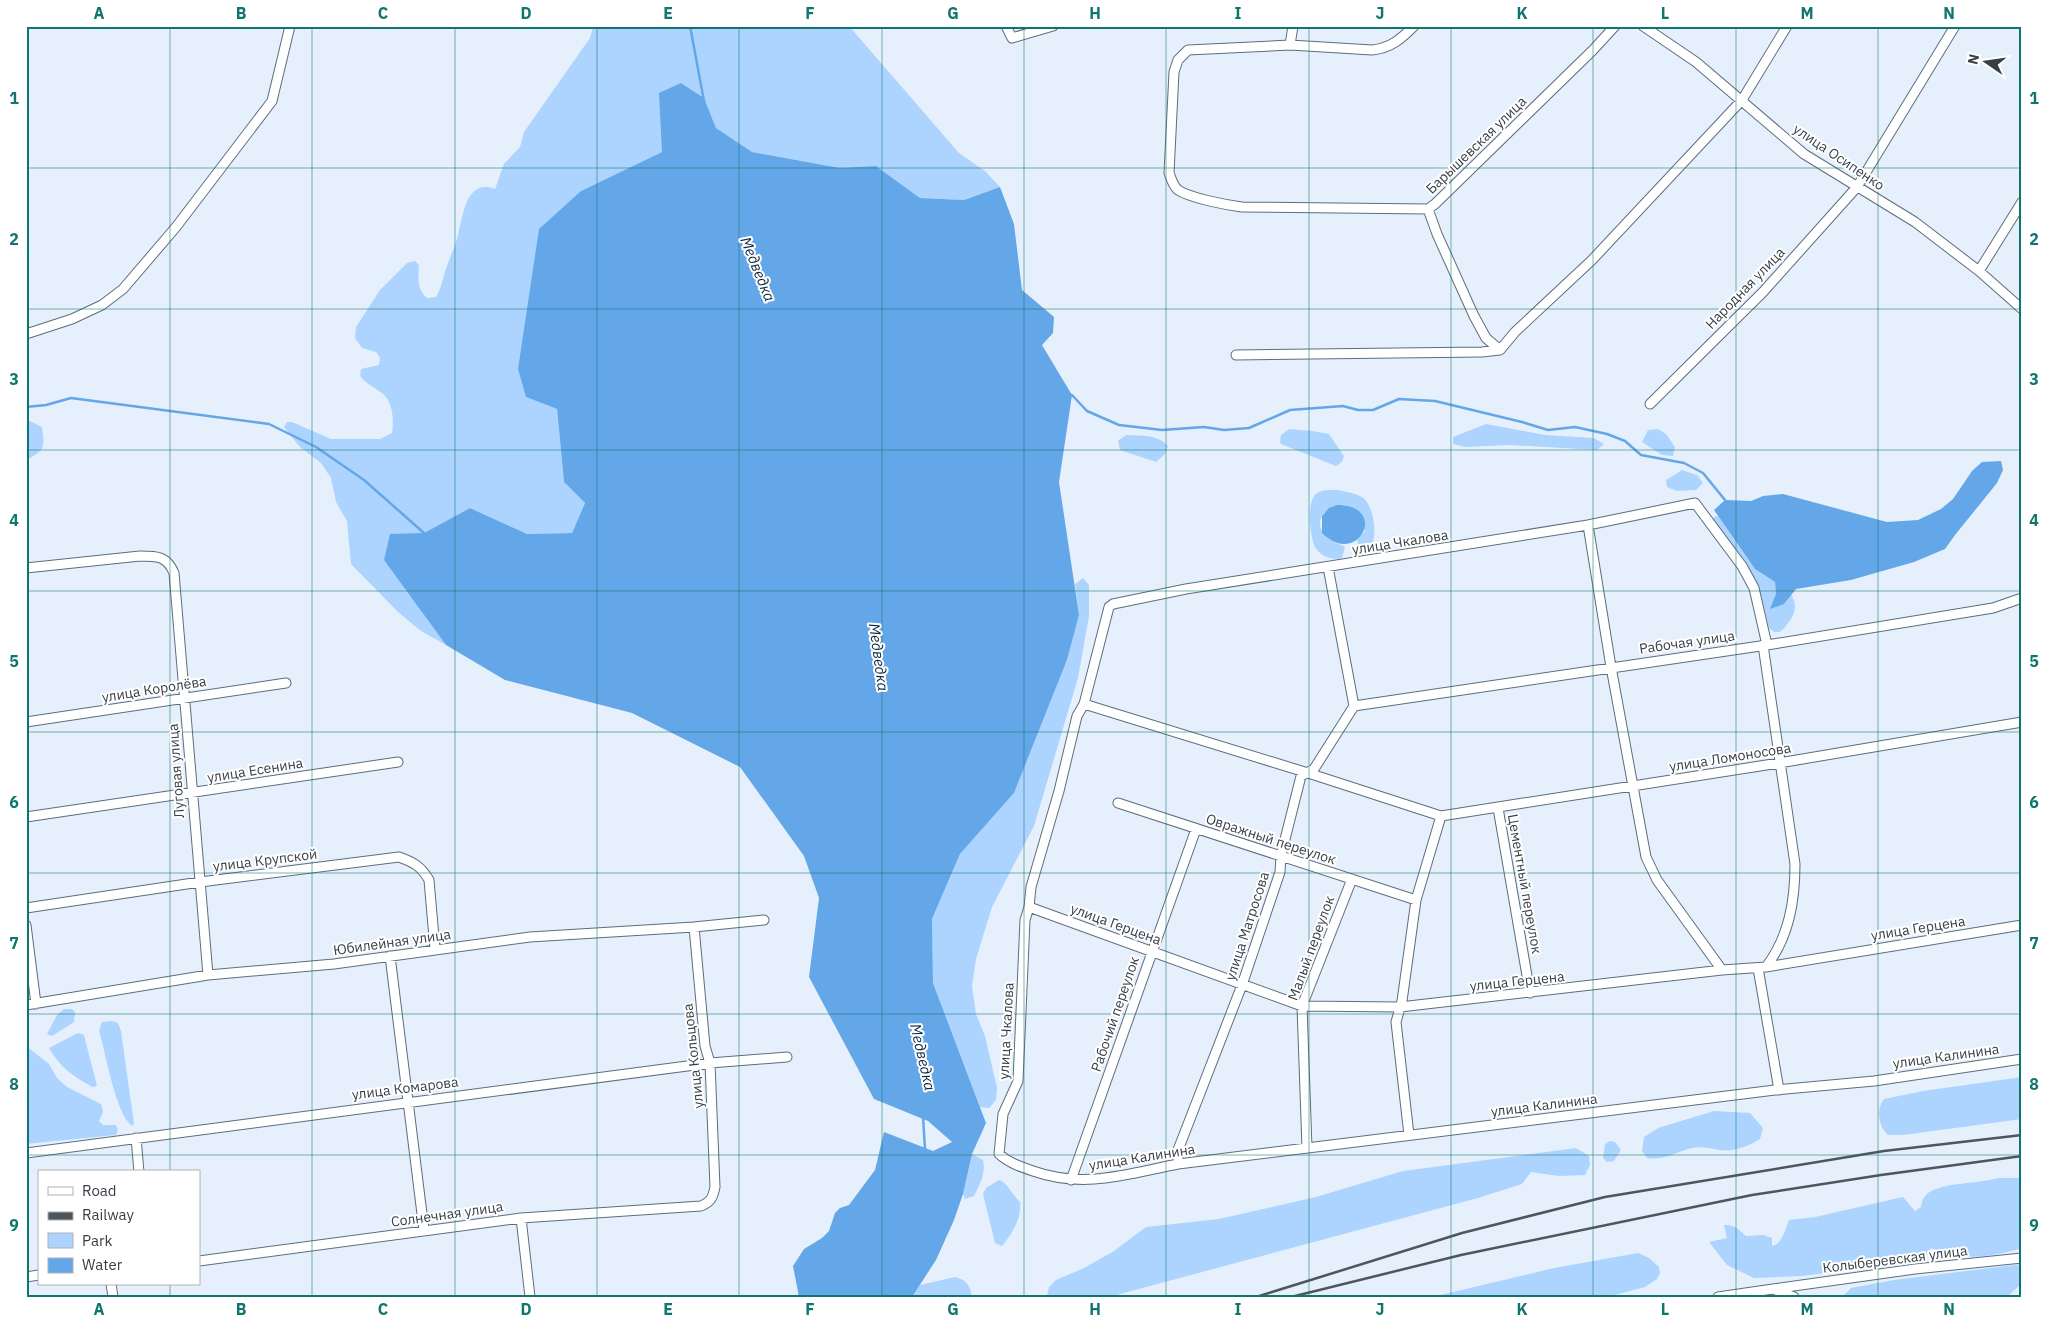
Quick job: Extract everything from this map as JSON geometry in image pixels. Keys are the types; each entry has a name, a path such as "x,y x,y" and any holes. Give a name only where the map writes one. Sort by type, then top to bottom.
{"street":[{"path":"26,334 72,319 102,305 123,289 176,226 272,101 290,26"},
{"path":"1006,26 1012,38 1053,26"},
{"path":"1292,26 1290,45 1372,50 1385,48 1398,41 1414,26"},
{"name":"Барышевская улица","path":"1290,45 1188,50 1178,60 1174,72 1168,173 1177,190 1219,204 1242,207 1428,208 1435,204 1586,57 1615,26"},
{"name":"улица Осипенко","path":"1643,26 1696,62 1804,154 1915,222 1978,271 2022,309"},
{"path":"1236,355 1482,352 1500,350 1515,332 1592,260 1742,100 1787,26"},
{"name":"Народная улица","path":"1650,404 1763,292 1856,187 1956,26"},
{"path":"1978,271 2022,202"},
{"path":"1428,208 1437,234 1474,316 1486,338 1500,350"},
{"name":"улица Чкалова","path":"999,1154 1003,1114 1018,1080 1025,920 1029,907 1031,887 1059,792 1077,716 1084,704 1109,607 1113,604 1186,589 1588,525 1695,503 1742,566 1754,588 1765,645"},
{"path":"1588,525 1632,785 1650,867 1722,970"},
{"name":"Луговая улица","path":"26,568 140,556 158,556 167,560 171,566 174,573 208,975"},
{"path":"1328,567 1354,706"},
{"name":"Рабочая улица","path":"1354,706 1765,645 1992,608 2022,598"},
{"path":"1765,645 1779,763 1795,864 1795,886 1787,930 1776,954 1762,967 1779,1090"},
{"name":"улица Королёва","path":"26,722 286,683"},
{"path":"1084,704 1441,816 1416,900 1400,1007 1396,1022 1410,1135"},
{"name":"улица Матросова","path":"1178,1164 1178,1150 1242,985 1280,872 1281,856 1301,776 1314,769 1354,706"},
{"name":"улица Ломоносова","path":"1441,816 1779,763 2022,722"},
{"name":"улица Есенина","path":"26,817 398,762"},
{"name":"Овражный переулок","path":"1118,803 1416,900"},
{"name":"Цементный переулок","path":"1498,808 1530,993"},
{"name":"Рабочий переулок","path":"1071,1180 1196,829"},
{"name":"улица Крупской","path":"26,908 200,882 399,857 415,863 423,870 429,880 435,949"},
{"name":"Малый переулок","path":"1307,1148 1302,1006 1352,879"},
{"name":"улица Герцена","path":"1029,907 1302,1006 1400,1007 1762,967 2022,925"},
{"name":"Юбилейная улица","path":"26,1005 208,975 334,964 530,937 694,927 764,920"},
{"path":"26,925 36,1004"},
{"name":"улица Кольцова","path":"694,927 705,1046 710,1063 715,1187 714,1197 708,1204 701,1206"},
{"path":"390,956 424,1230"},
{"name":"улица Комарова","path":"26,1152 710,1063 787,1057"},
{"name":"улица Калинина","path":"999,1154 1007,1161 1050,1177 1090,1180 1178,1164 1779,1090 1874,1081 2022,1059"},
{"path":"136,1138 139,1170"},
{"name":"Солнечная улица","path":"200,1261 521,1218 701,1206"},
{"path":"521,1218 530,1297"},
{"name":"Колыберевская улица","path":"1718,1297 1915,1269 2022,1258"},
{"path":"1772,1289 1794,1297"}],"green space":[{"path":"593,26 849,26 959,153 985,171 1000,187 964,200 920,198 876,166 840,168 752,152 716,128 704,98 681,83 662,152 581,191 526,397 557,409 564,482 585,503 572,533 527,534 470,508 424,533 420,609 446,645 421,631 398,612 351,564 347,521 336,502 331,478 321,463 300,447 284,427 287,422 292,422 331,439 380,439 392,433 393,417 391,406 386,397 360,376 361,369 379,365 380,358 376,352 362,348 355,338 356,327 380,290 407,263 415,261 419,265 418,279 424,295 427,298 436,297 457,240 464,209 472,194 478,189 485,187 495,189 504,164 520,147 524,132 590,38"},
{"path":"26,421 42,427 43,444 37,454 26,460"},
{"path":"1486,424 1545,435 1594,438 1604,444 1597,450 1510,445 1465,447 1453,444 1453,437"},
{"path":"1289,429 1329,434 1344,456 1342,462 1336,466 1281,444 1281,435"},
{"path":"1658,429 1666,434 1675,447 1673,456 1662,455 1642,442 1648,430"},
{"path":"1126,435 1159,439 1168,446 1165,454 1156,462 1120,450 1118,441"},
{"path":"1682,470 1697,475 1703,483 1696,490 1677,491 1667,487 1666,480"},
{"path":"1338,490 1356,494 1366,501 1370,507 1374,522 1374,537 1369,549 1359,547 1357,540 1365,531 1345,505 1333,507 1323,514 1320,524 1321,529 1329,539 1345,547 1342,558 1335,559 1323,555 1315,547 1310,528 1310,512 1313,498 1318,492"},
{"path":"1718,516 1755,569 1775,582 1776,594 1784,604 1791,595 1794,600 1795,610 1793,615 1780,632 1774,632 1769,628 1760,591 1753,576 1713,521 1714,517"},
{"path":"1083,578 1089,585 1089,616 1078,678 1034,826 992,907 976,959 972,986 976,1014 985,1036 997,1088 996,1100 989,1108 980,1107 933,983 932,919 960,854 1014,793 1067,660 1079,615 1075,584"},
{"path":"64,1009 72,1009 75,1012 74,1022 52,1036 47,1034 57,1015"},
{"path":"112,1021 118,1023 121,1031 134,1124 132,1126 126,1119 116,1096 99,1031 102,1022"},
{"path":"78,1033 84,1035 97,1086 93,1087 68,1071 49,1048"},
{"path":"26,1046 49,1064 57,1078 67,1087 101,1104 103,1112 99,1121 103,1125 116,1125 118,1130 116,1135 26,1144 28,1133 26,1118"},
{"path":"2022,1077 2022,1119 1903,1135 1888,1135 1880,1122 1879,1112 1884,1099 1923,1091"},
{"path":"1714,1111 1750,1113 1763,1128 1760,1139 1735,1150 1696,1147 1670,1156 1653,1159 1647,1158 1642,1151 1644,1137 1658,1128"},
{"path":"1610,1141 1615,1142 1621,1150 1614,1161 1607,1162 1603,1158 1605,1144"},
{"path":"1576,1148 1589,1156 1590,1165 1585,1175 1559,1176 1531,1172 1522,1184 1478,1198 1109,1297 1047,1296 1049,1287 1056,1280 1084,1268 1114,1251 1146,1227 1219,1219 1316,1197 1403,1171"},
{"path":"972,1154 983,1160 983,1174 974,1196 965,1199 963,1194"},
{"path":"1998,1178 2022,1178 2022,1248 1998,1254 1976,1257 1954,1255 1931,1248 1923,1259 1918,1262 1802,1276 1754,1278 1727,1265 1709,1242 1727,1238 1724,1225 1731,1225 1746,1236 1763,1235 1772,1238 1772,1246 1781,1239 1789,1220 1815,1217 1903,1197 1915,1211 1921,1207 1926,1195 1935,1189"},
{"path":"999,1180 1005,1184 1020,1202 1016,1226 1002,1246 995,1243 983,1194 986,1188"},
{"path":"1638,1253 1649,1258 1659,1267 1660,1273 1657,1279 1645,1287 1607,1297 1432,1297 1554,1268"},
{"path":"2022,1264 2022,1283 2007,1297 1842,1297 1851,1288 1894,1280"},
{"path":"955,1277 967,1284 972,1297 912,1297 920,1285"}],"water":[{"path":"681,83 704,98 716,128 752,152 840,168 876,166 920,198 964,200 1000,187 1014,224 1022,290 1054,317 1053,333 1042,345 1072,395 1059,482 1079,615 1067,660 1014,793 960,854 932,919 933,983 986,1123 972,1154 963,1194 954,1220 936,1260 912,1297 799,1297 793,1266 804,1249 822,1238 829,1231 835,1213 840,1208 849,1205 875,1170 884,1132 933,1151 952,1142 928,1121 874,1099 809,977 819,898 804,856 740,767 632,713 505,680 446,645 384,560 390,534 424,533 470,508 527,534 572,533 585,503 564,482 557,409 526,397 518,369 539,229 581,191 662,152 659,93"},
{"path":"2001,461 2003,470 1997,483 1945,549 1914,562 1851,580 1796,589 1784,604 1770,609 1776,594 1775,582 1755,569 1714,510 1725,500 1751,501 1763,496 1783,494 1887,522 1918,520 1941,509 1953,499 1972,471 1982,462"},
{"path":"1337,505 1353,508 1362,514 1365,523 1363,532 1357,540 1347,544 1335,542 1322,533 1322,516 1329,508"}],"waterway":[{"name":"Медведка","path":"690,26 704,101"},
{"path":"1069,395 1072,395 1087,411 1119,425 1162,430 1204,427 1224,430 1249,428 1290,410 1343,406 1358,410 1373,410 1399,399 1435,401 1548,430 1575,427 1607,434 1625,441 1641,455 1684,463 1703,473 1725,500"},
{"path":"26,407 46,405 71,398 269,424 316,447 364,480 424,533"},
{"name":"Медведка","path":"923,1117 925,1149"}],"railway":[{"path":"1256,1297 1462,1233 1605,1197 1884,1151 2022,1135"},
{"path":"1291,1297 1461,1255 1752,1195 2022,1156"}]}
